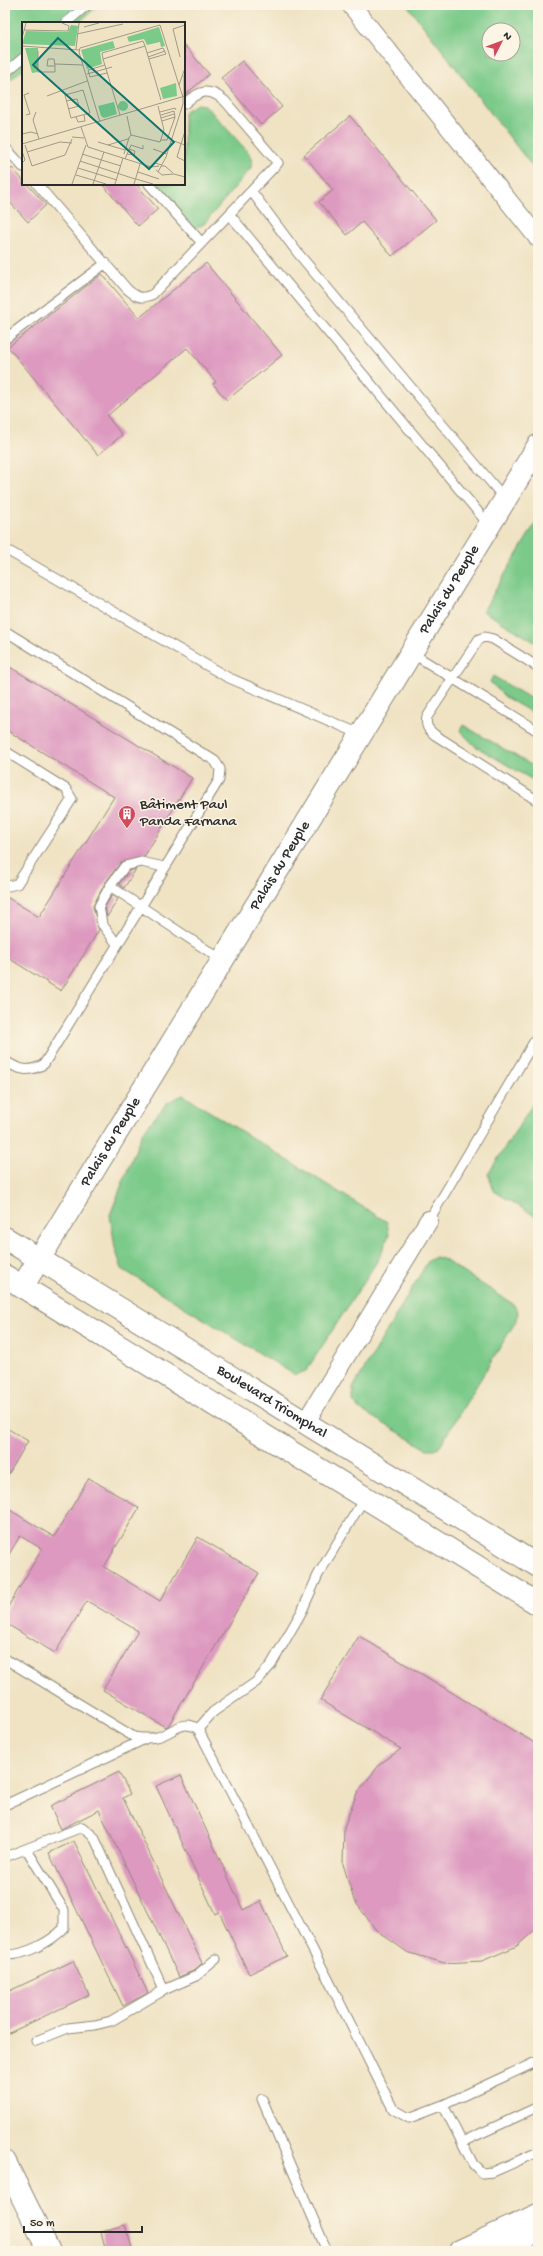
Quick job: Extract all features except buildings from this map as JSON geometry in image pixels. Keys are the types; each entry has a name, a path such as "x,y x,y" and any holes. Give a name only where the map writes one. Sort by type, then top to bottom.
{"main road":[{"name":"Palais du Peuple","path":"13,1281 38,1258 538,446"},
{"name":"Boulevard Triomphal","path":"5,1238 538,1566"},
{"path":"13,1281 538,1604"},
{"path":"5,2162 49,2251"},
{"path":"460,2251 537,2223"},
{"path":"496,2251 537,2223"}],"street":[{"path":"351,5 538,238"},
{"path":"305,1423 429,1220"}],"lane":[{"path":"67,22 87,5"},
{"path":"5,73 22,59"},
{"path":"38,185 134,296 147,297 153,294 252,192 278,163 225,101 215,92 205,91 194,95 185,103"},
{"path":"5,147 22,166"},
{"path":"150,185 202,243"},
{"path":"252,192 297,252 505,499"},
{"path":"230,215 489,525"},
{"path":"5,339 106,263"},
{"path":"5,548 227,677 360,734"},
{"path":"5,631 214,760 220,769 219,780 116,944 44,1064 34,1070 19,1070 5,1061"},
{"path":"538,667 493,639 485,637 479,639 427,716 428,729 538,801"},
{"path":"410,652 538,731"},
{"path":"5,751 66,789 72,799 17,884 8,886 5,884"},
{"path":"116,944 102,924 99,906 110,886 125,866 141,862 164,867"},
{"path":"110,886 222,960"},
{"path":"429,1220 538,1036"},
{"path":"198,1729 213,1712 256,1682 271,1665 302,1611 318,1575 365,1498"},
{"path":"5,1658 134,1737 156,1737 182,1725 192,1725 198,1729 329,1981 393,2109 409,2118 443,2105 538,2061"},
{"path":"5,1805 144,1738"},
{"path":"5,1857 27,1850 82,1827 94,1837 164,1990"},
{"path":"5,1955 15,1956 55,1937 64,1928 64,1910 27,1850"},
{"path":"36,2041 68,2028 95,2025 111,2021 164,1990 196,1976 216,1959"},
{"path":"262,2099 327,2251"},
{"path":"443,2105 473,2164 482,2173 493,2172 538,2152"},
{"path":"462,2142 538,2108"}],"green space":[{"path":"5,5 99,5 79,22 22,22 22,70 5,84"},
{"path":"407,5 538,5 538,173 535,170"},
{"path":"197,104 205,105 249,153 252,162 251,168 204,224 194,228 190,226 154,185 185,185 185,111"},
{"path":"538,519 538,644 483,611"},
{"path":"493,676 538,703 538,716 505,697 490,682"},
{"path":"463,725 538,769 538,783 475,746 460,731"},
{"path":"183,1095 387,1222 389,1235 378,1260 306,1371 295,1375 122,1269 115,1248 110,1215 142,1133 167,1103"},
{"path":"538,1096 538,1218 494,1191 488,1174"},
{"path":"436,1257 443,1259 513,1304 518,1312 516,1321 438,1449 427,1449 359,1409 353,1401 353,1388 428,1261"}],"place":[{"name":"Bâtiment Paul Panda Farnana","path":"127,829"}]}
